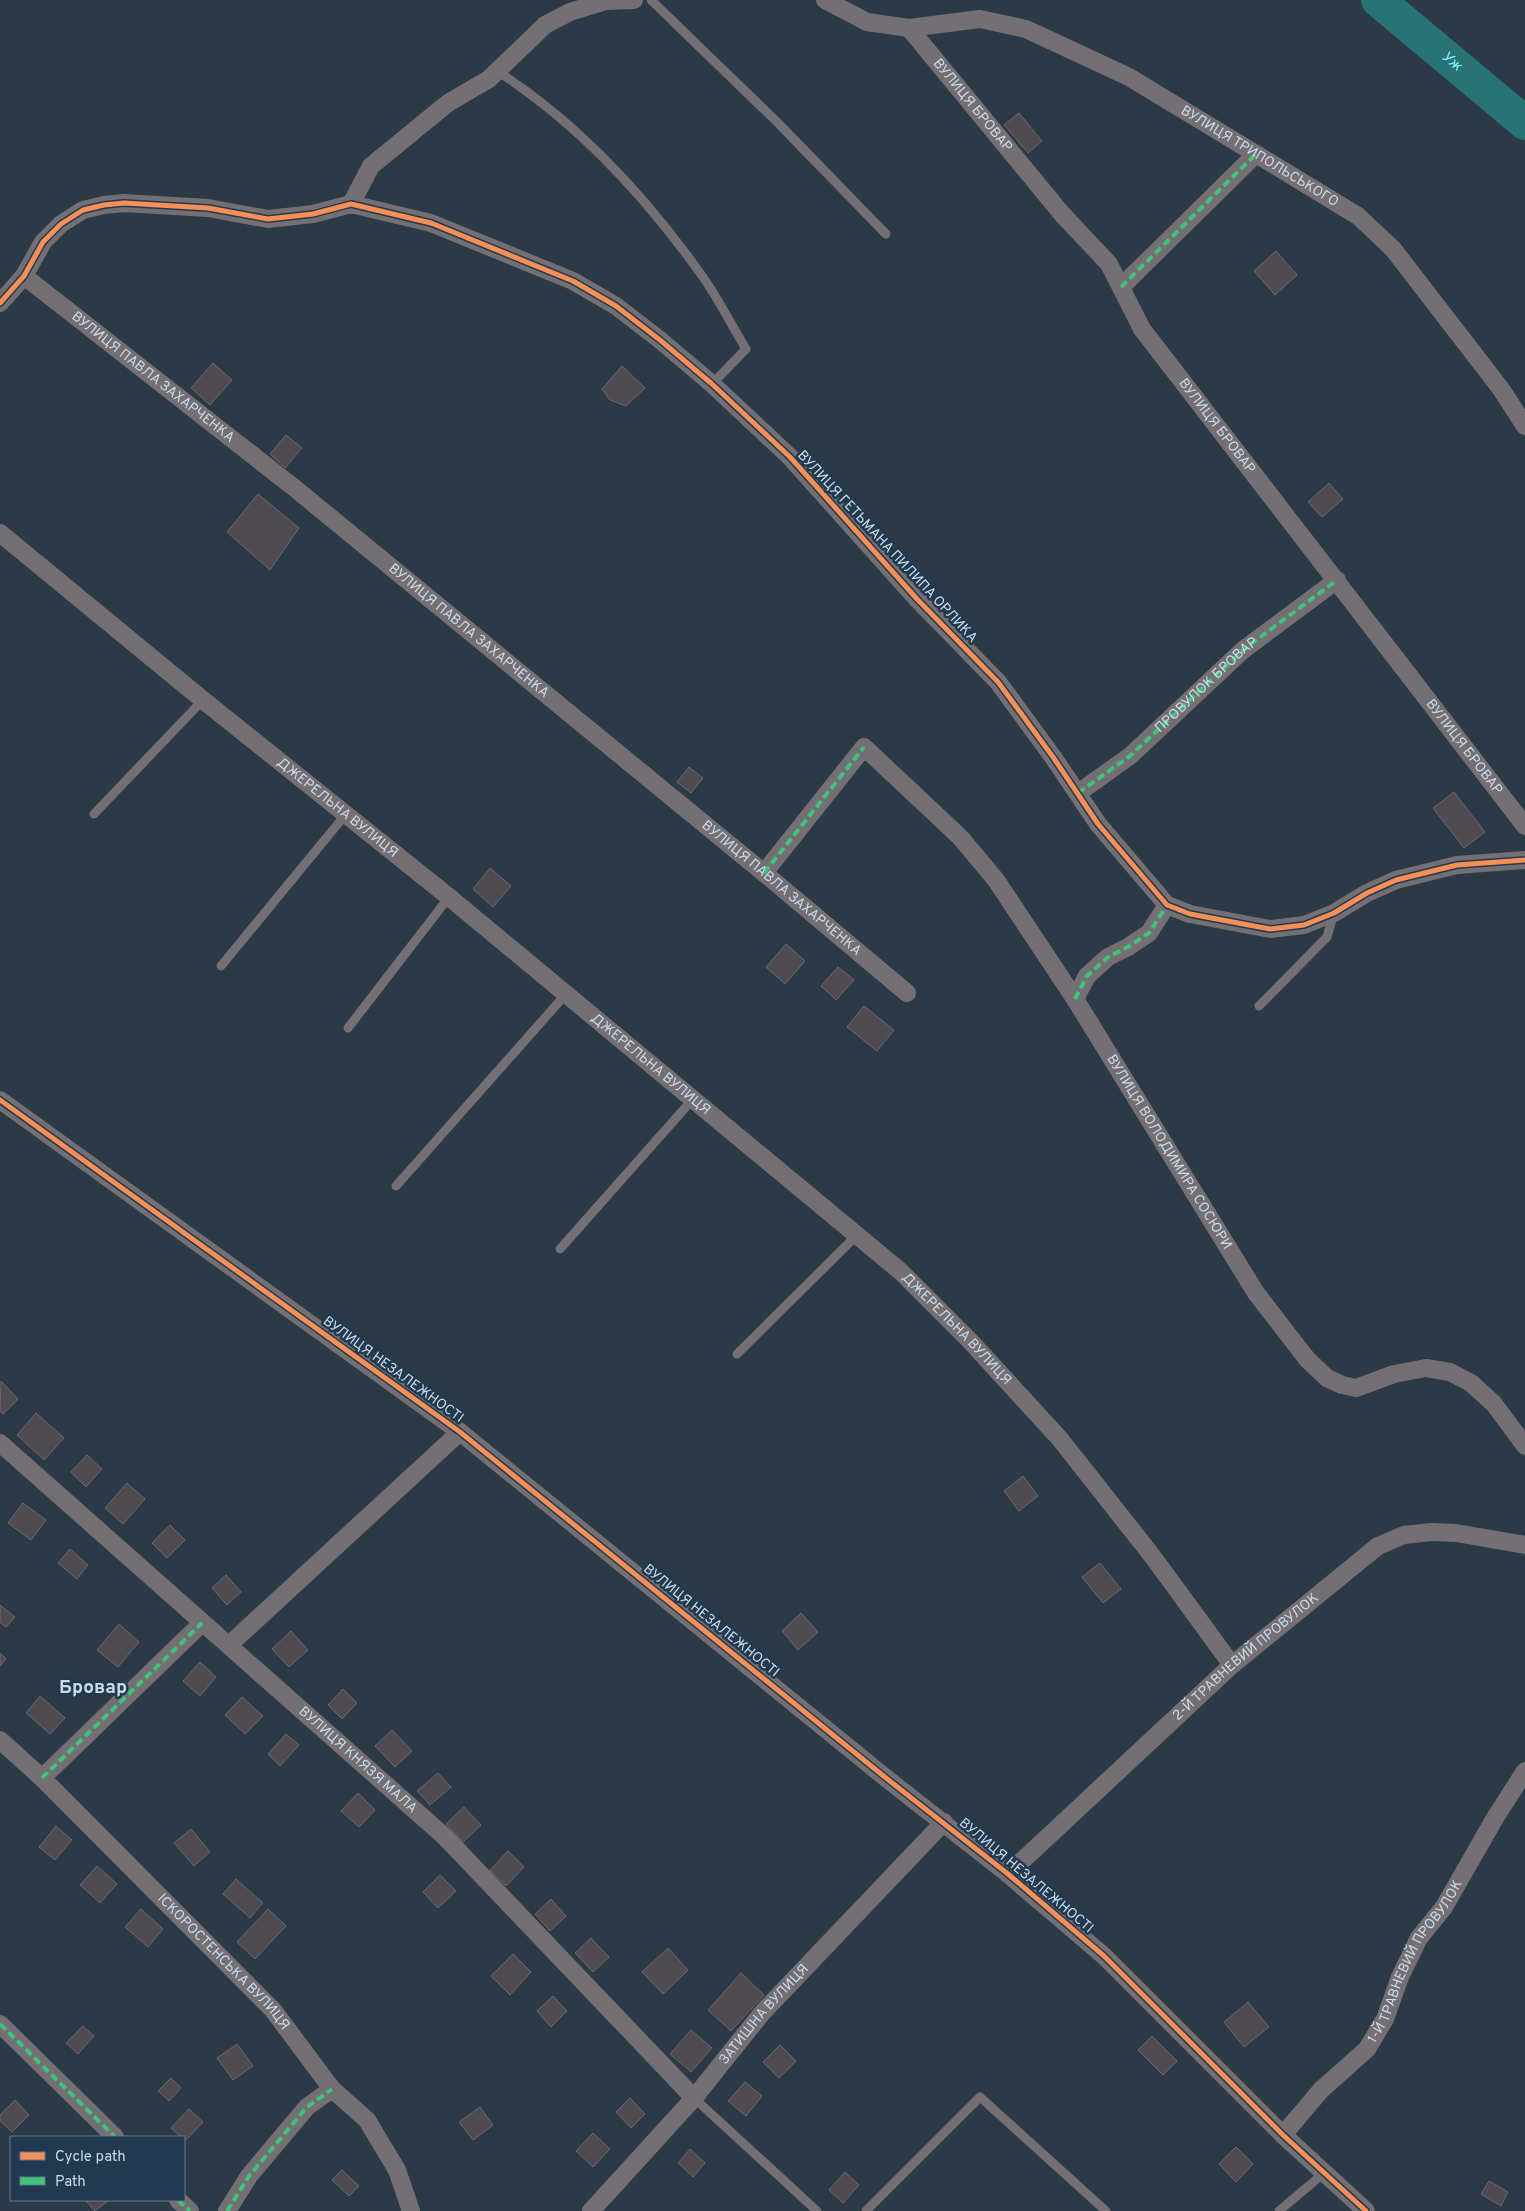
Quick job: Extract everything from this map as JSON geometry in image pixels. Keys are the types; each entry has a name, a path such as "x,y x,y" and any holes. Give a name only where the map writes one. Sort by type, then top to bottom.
{"street":[{"path":"351,204 371,166 448,104 489,78 545,25 570,12 606,1 634,0"},
{"name":"ВУЛИЦЯ ТРИПОЛЬСЬКОГО","path":"825,0 867,22 910,28 980,19 1026,29 1129,77 1358,216 1393,249 1500,389 1525,426"},
{"name":"ВУЛИЦЯ БРОВАР","path":"910,28 1062,214 1109,264 1142,329 1525,826"},
{"path":"1121,287 1256,154"},
{"name":"ВУЛИЦЯ ГЕТЬМАНА ПИЛИПА ОРЛИКА","path":"0,303 24,276 43,242 61,224 83,210 104,205 124,203 208,208 268,219 313,214 351,204 431,223 574,282 616,306 712,384 790,457 917,600 998,682 1098,824 1168,905 1190,914 1270,929 1304,925 1334,913 1367,892 1396,880 1457,865 1525,860"},
{"name":"ВУЛИЦЯ ПАВЛА ЗАХАРЧЕНКА","path":"24,276 297,490 764,873 907,993"},
{"name":"ДЖЕРЕЛЬНА ВУЛИЦЯ","path":"0,533 203,700 449,897 900,1271 1060,1439 1153,1557 1232,1665"},
{"name":"ПРОВУЛОК БРОВАР","path":"1078,793 1130,756 1243,650 1337,580"},
{"name":"ВУЛИЦЯ ВОЛОДИМИРА СОСЮРИ","path":"764,873 864,747 960,836 996,880 1075,999 1256,1293 1307,1359 1327,1378 1356,1388 1394,1374 1426,1368 1450,1372 1471,1383 1494,1404 1525,1446"},
{"path":"1075,999 1087,976 1108,957 1128,948 1149,933 1168,905"},
{"name":"ВУЛИЦЯ НЕЗАЛЕЖНОСТІ","path":"0,1100 460,1432 886,1778 1008,1874 1104,1956 1283,2135 1366,2211"},
{"path":"229,1645 460,1432"},
{"name":"ВУЛИЦЯ КНЯЗЯ МАЛА","path":"0,1443 446,1837 694,2098"},
{"name":"2-Й ТРАВНЕВИЙ ПРОВУЛОК","path":"1008,1874 1232,1665 1378,1546 1404,1535 1431,1532 1456,1533 1525,1545"},
{"path":"42,1778 202,1623"},
{"name":"ІСКОРОСТЕНСЬКА ВУЛИЦЯ","path":"0,1740 42,1778 273,2010 332,2089 367,2120 397,2170 411,2211"},
{"name":"1-Й ТРАВНЕВИЙ ПРОВУЛОК","path":"1283,2135 1321,2090 1367,2049 1385,2019 1400,1977 1419,1938 1444,1907 1525,1770"},
{"name":"ЗАТИШНА ВУЛИЦЯ","path":"591,2211 694,2098 762,2013 944,1822"},
{"path":"0,2024 114,2136"},
{"path":"227,2211 249,2176 307,2107 332,2089"},
{"path":"179,2201 190,2211"}],"lane":[{"path":"651,0 776,120 886,234"},
{"path":"497,71 516,83 593,146 634,190 706,282 746,349 712,384"},
{"path":"94,814 203,700"},
{"path":"221,966 346,814"},
{"path":"348,1028 449,897"},
{"path":"1259,1006 1327,937 1334,913"},
{"path":"396,1186 566,994"},
{"path":"560,1249 694,1099"},
{"path":"737,1354 857,1235"},
{"path":"866,2211 980,2097 1106,2211"},
{"path":"694,2098 817,2211"},
{"path":"1279,2211 1324,2173"}],"building":[{"path":"1019,113 1042,141 1028,153 1004,125"},
{"path":"1276,251 1297,275 1275,295 1254,271"},
{"path":"213,363 232,380 210,405 191,388"},
{"path":"622,366 645,388 626,406 610,400 602,389"},
{"path":"286,435 302,448 285,468 270,454"},
{"path":"1329,483 1343,499 1322,517 1308,502"},
{"path":"258,494 299,528 270,570 227,532"},
{"path":"689,767 703,778 691,793 677,782"},
{"path":"1454,792 1485,832 1464,848 1433,808"},
{"path":"490,868 511,886 493,907 473,889"},
{"path":"786,944 805,961 785,984 766,967"},
{"path":"838,967 854,980 836,1000 821,986"},
{"path":"864,1006 894,1030 877,1051 847,1027"},
{"path":"1,1381 18,1399 3,1414 0,1411"},
{"path":"36,1413 64,1438 44,1460 17,1435"},
{"path":"87,1455 102,1469 86,1487 71,1472"},
{"path":"1023,1476 1038,1496 1019,1511 1004,1491"},
{"path":"127,1483 145,1499 123,1524 105,1508"},
{"path":"23,1503 46,1520 31,1540 8,1523"},
{"path":"170,1525 185,1540 167,1558 152,1543"},
{"path":"70,1549 88,1565 77,1579 58,1563"},
{"path":"1100,1563 1121,1589 1103,1603 1082,1577"},
{"path":"226,1575 241,1592 227,1605 212,1588"},
{"path":"0,1605 15,1617 6,1627 0,1622"},
{"path":"801,1613 818,1632 798,1650 782,1631"},
{"path":"119,1624 139,1642 118,1667 97,1650"},
{"path":"291,1631 308,1650 289,1667 272,1649"},
{"path":"0,1653 6,1659 0,1666"},
{"path":"200,1662 216,1677 200,1696 183,1681"},
{"path":"343,1689 357,1703 342,1719 328,1705"},
{"path":"40,1696 65,1718 50,1734 26,1713"},
{"path":"242,1697 263,1716 245,1734 225,1715"},
{"path":"392,1730 412,1751 395,1767 375,1746"},
{"path":"286,1734 299,1745 280,1766 268,1754"},
{"path":"438,1773 451,1787 430,1805 417,1791"},
{"path":"358,1793 375,1810 359,1827 341,1811"},
{"path":"464,1807 481,1825 463,1842 446,1824"},
{"path":"56,1826 72,1840 55,1860 39,1847"},
{"path":"191,1829 210,1852 194,1866 174,1843"},
{"path":"508,1851 524,1867 506,1886 490,1870"},
{"path":"97,1866 117,1884 100,1903 80,1885"},
{"path":"440,1875 456,1891 438,1908 423,1892"},
{"path":"236,1879 263,1903 250,1918 223,1894"},
{"path":"551,1899 566,1916 550,1931 535,1914"},
{"path":"141,1909 163,1929 148,1947 125,1927"},
{"path":"268,1909 286,1926 255,1959 237,1942"},
{"path":"591,1938 609,1957 593,1972 575,1953"},
{"path":"668,1948 688,1970 663,1994 642,1972"},
{"path":"513,1954 531,1972 510,1995 491,1976"},
{"path":"741,1973 764,1995 731,2031 708,2010"},
{"path":"553,1996 567,2011 551,2027 537,2011"},
{"path":"1248,2002 1269,2027 1244,2047 1224,2022"},
{"path":"83,2026 94,2036 78,2054 66,2043"},
{"path":"691,2030 712,2048 691,2072 670,2054"},
{"path":"1152,2036 1177,2061 1163,2075 1138,2050"},
{"path":"237,2044 253,2066 233,2080 217,2058"},
{"path":"780,2045 796,2061 779,2078 763,2062"},
{"path":"171,2078 181,2088 169,2101 158,2091"},
{"path":"745,2082 762,2096 746,2116 728,2101"},
{"path":"630,2098 645,2114 631,2128 616,2112"},
{"path":"15,2100 29,2115 12,2132 0,2121 0,2115"},
{"path":"480,2107 493,2125 473,2140 459,2122"},
{"path":"189,2109 203,2122 185,2141 185,2136 180,2136 171,2128"},
{"path":"593,2133 610,2149 593,2167 576,2151"},
{"path":"1236,2147 1253,2164 1236,2182 1219,2164"},
{"path":"690,2149 705,2163 693,2177 678,2163"},
{"path":"342,2170 359,2186 349,2196 332,2180"},
{"path":"845,2172 859,2185 843,2203 829,2190"},
{"path":"1489,2181 1508,2192 1501,2206 1481,2194"},
{"path":"86,2201 108,2201 95,2211"}],"waterway":[{"name":"Уж","path":"1378,0 1525,123"}],"marked path":[{"path":"1121,287 1256,154"},
{"path":"1078,793 1130,756 1243,650 1337,580"},
{"path":"764,873 864,747"},
{"path":"1075,999 1087,976 1108,957 1149,933 1167,905"},
{"path":"42,1778 202,1623"},
{"path":"0,2024 114,2136"},
{"path":"227,2211 249,2176 307,2107 332,2089"},
{"path":"179,2201 190,2211"}],"cycle path":[{"path":"0,303 24,276 43,242 61,224 83,210 104,205 124,203 208,208 268,219 313,214 351,204 431,223 573,281 616,306 712,384 790,457 917,599 998,682 1053,757 1098,824 1167,905 1190,914 1270,929 1304,925 1334,913 1367,893 1396,880 1457,865 1525,860"},
{"path":"0,1100 460,1432 886,1778 1008,1874 1104,1956 1283,2135 1366,2211"}],"district":[{"name":"Бровар","path":"93,1688"}]}
